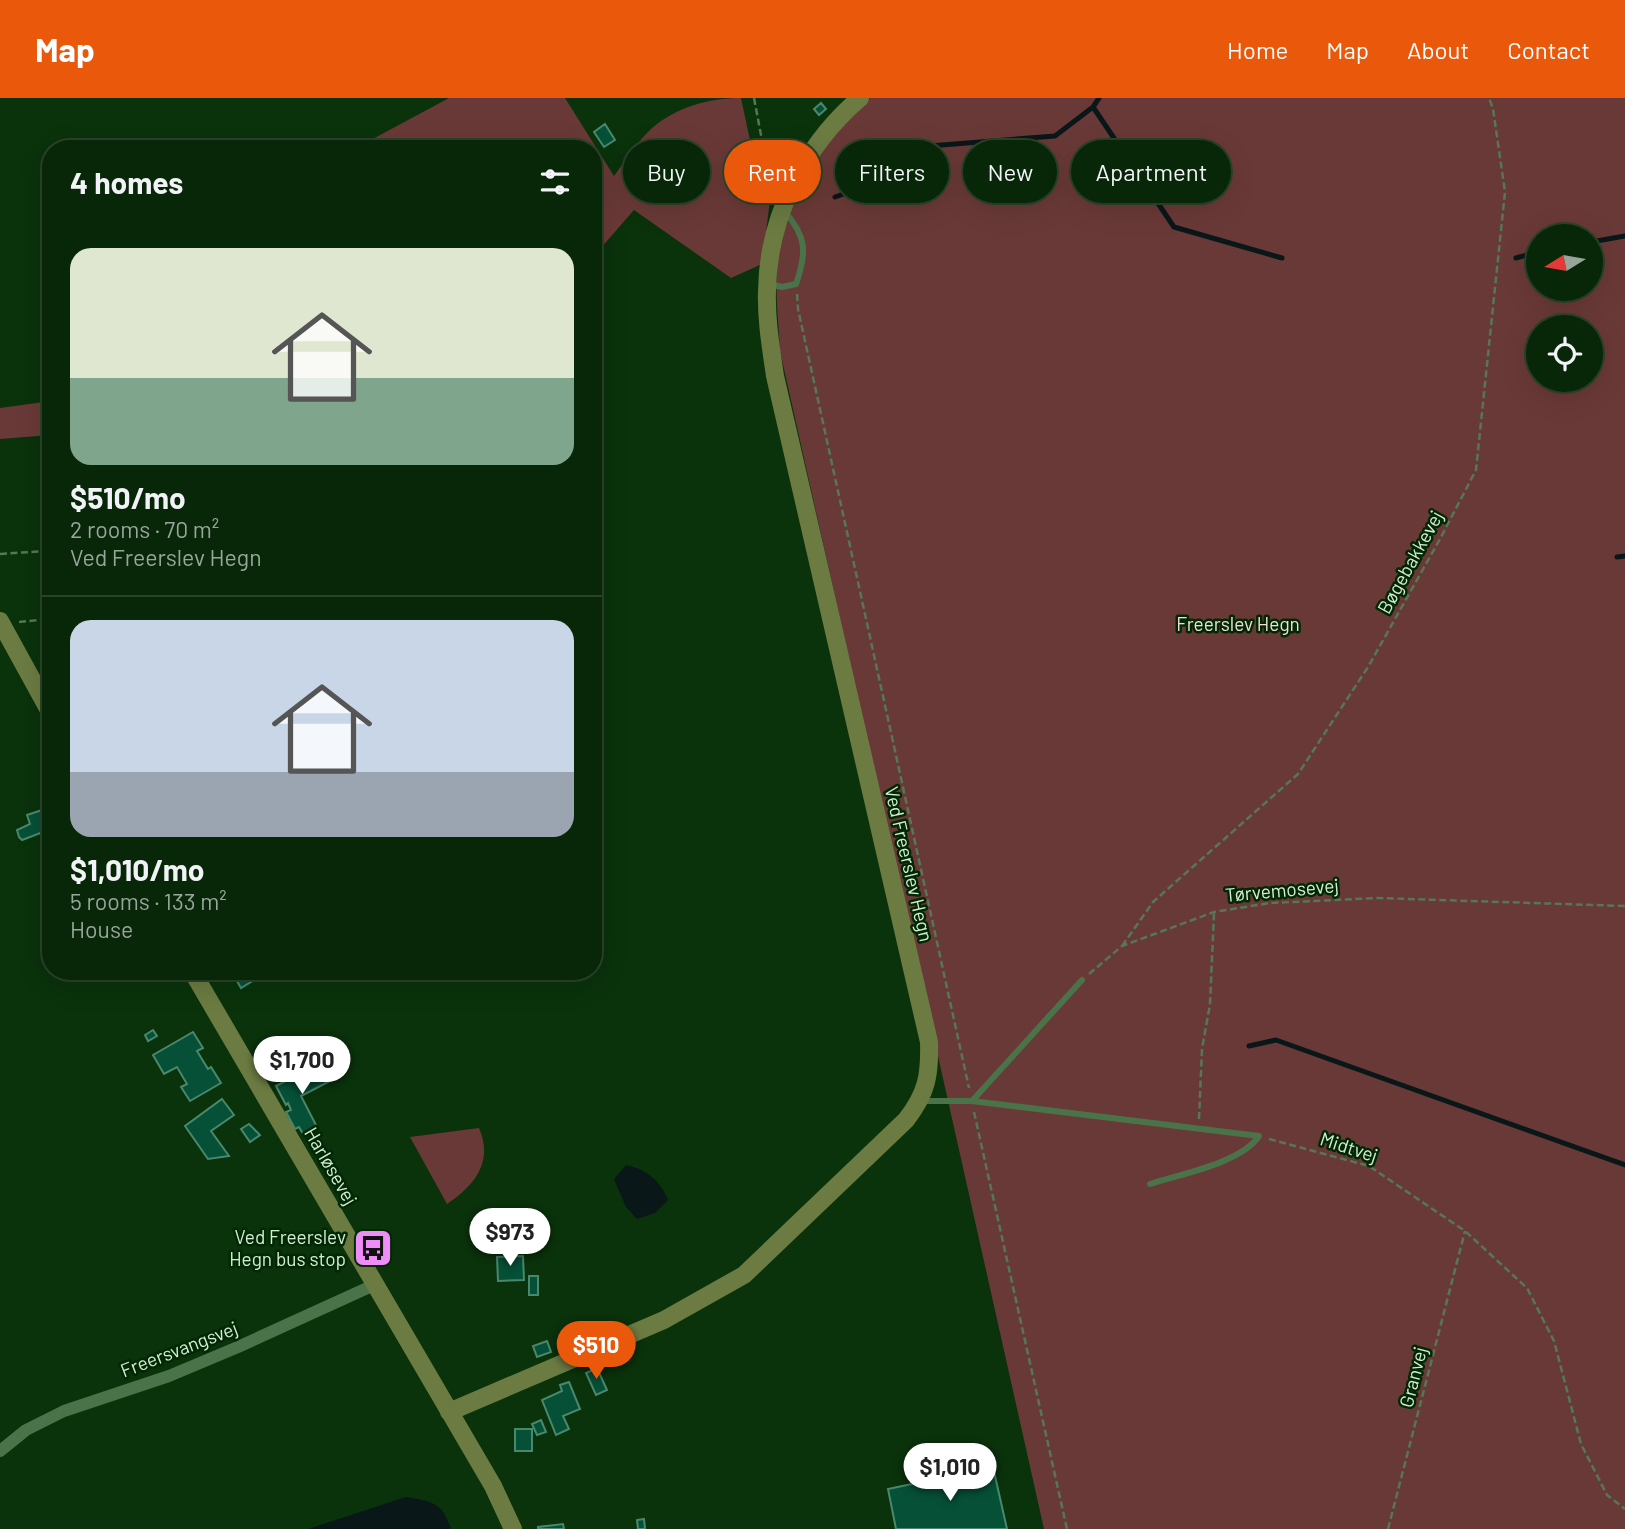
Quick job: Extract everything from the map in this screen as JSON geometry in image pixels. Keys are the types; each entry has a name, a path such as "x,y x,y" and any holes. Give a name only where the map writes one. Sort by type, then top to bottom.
{"street":[{"name":"Ved Freerslev Hegn","path":"449,1412 664,1320 744,1275 906,1120 921,1101 929,1064 929,1042 775,376 769,337 767,283 782,208 810,154 827,130 860,98"},
{"path":"1,624 42,699"},
{"name":"Harløsevej","path":"197,980 493,1486 513,1529"},
{"name":"Freersvangsvej","path":"0,1451 26,1430 64,1411 169,1376 239,1348 374,1285"}],"lane":[{"path":"767,283 782,287 796,284 804,261 801,233 782,208"},
{"path":"972,1101 1082,979"},
{"path":"921,1101 972,1101 1259,1136 1252,1146 1217,1163 1150,1184"}],"path":[{"path":"754,98 768,173 782,208"},
{"name":"Bøgebakkevej","path":"1122,946 1153,902 1298,774 1368,667 1476,470 1506,192 1489,98"},
{"path":"796,284 800,322 1067,1529"},
{"path":"0,554 42,551"},
{"path":"1,624 42,620"},
{"name":"Tørvemosevej","path":"1082,979 1122,946 1214,912 1270,903 1378,898 1625,906"},
{"path":"1196,1129 1200,1112 1202,1049 1210,1004 1214,912"},
{"name":"Midtvej","path":"1259,1136 1369,1166 1465,1231 1527,1288 1553,1341 1581,1444 1607,1495 1625,1509"},
{"name":"Granvej","path":"1388,1529 1465,1231"}],"green space":[{"path":"449,98 565,98 591,140 371,140"},
{"path":"741,98 750,140 724,140 724,203 770,203 762,264 731,278 634,210 602,247 602,157 614,176 623,163 623,203 710,203 710,140 641,140 661,121 693,105"},
{"name":"Freerslev Hegn","path":"870,98 1625,98 1625,1529 1044,1529 780,351 777,270 787,222 794,203 821,203 821,153"},
{"path":"42,402 42,436 0,439 0,408"},
{"path":"479,1128 484,1152 479,1172 466,1189 447,1204 410,1137"}],"shaded area":[{"path":"626,1165 652,1177 665,1193 668,1200 655,1213 637,1219 626,1207 614,1179"},
{"path":"406,1497 435,1505 448,1520 451,1529 308,1529"}],"building":[{"path":"821,103 826,109 819,115 814,109"},
{"path":"605,124 615,140 604,147 602,140 594,132"},
{"path":"42,810 42,832 22,840 17,830 30,824 27,815"},
{"path":"236,980 254,980 241,988"},
{"path":"153,1030 157,1036 148,1041 145,1035"},
{"path":"193,1032 203,1048 197,1051 221,1083 190,1101 181,1087 187,1084 177,1067 164,1074 153,1055"},
{"path":"334,1058 339,1068 333,1071 328,1062"},
{"path":"320,1063 330,1081 301,1096 317,1127 303,1134 299,1127 295,1129 286,1112 291,1110 288,1103 286,1105 276,1086"},
{"path":"222,1099 234,1115 211,1131 229,1156 208,1159 185,1126"},
{"path":"249,1124 260,1135 250,1142 241,1129"},
{"path":"523,1256 524,1280 498,1281 497,1257"},
{"path":"529,1276 538,1276 538,1295 529,1295"},
{"path":"547,1341 551,1352 537,1357 533,1346"},
{"path":"597,1368 607,1390 596,1395 586,1373"},
{"path":"569,1382 580,1409 563,1416 569,1429 556,1435 542,1400 562,1391 560,1385"},
{"path":"541,1420 546,1432 537,1435 532,1424"},
{"path":"515,1429 532,1429 532,1451 515,1451"},
{"path":"993,1467 1007,1529 896,1529 888,1489"},
{"path":"644,1519 645,1529 638,1529 637,1520"},
{"path":"563,1524 564,1529 538,1529 538,1527"}],"waterway":[{"path":"949,144 1055,136 1093,107 1099,98"},
{"path":"1093,107 1174,227 1282,258"},
{"path":"1603,240 1625,236"},
{"path":"1516,258 1526,255"},
{"path":"1617,557 1625,556"},
{"path":"1249,1046 1276,1040 1625,1165"}],"place":[{"name":"Ved Freerslev Hegn bus stop","path":"373,1248"}]}
